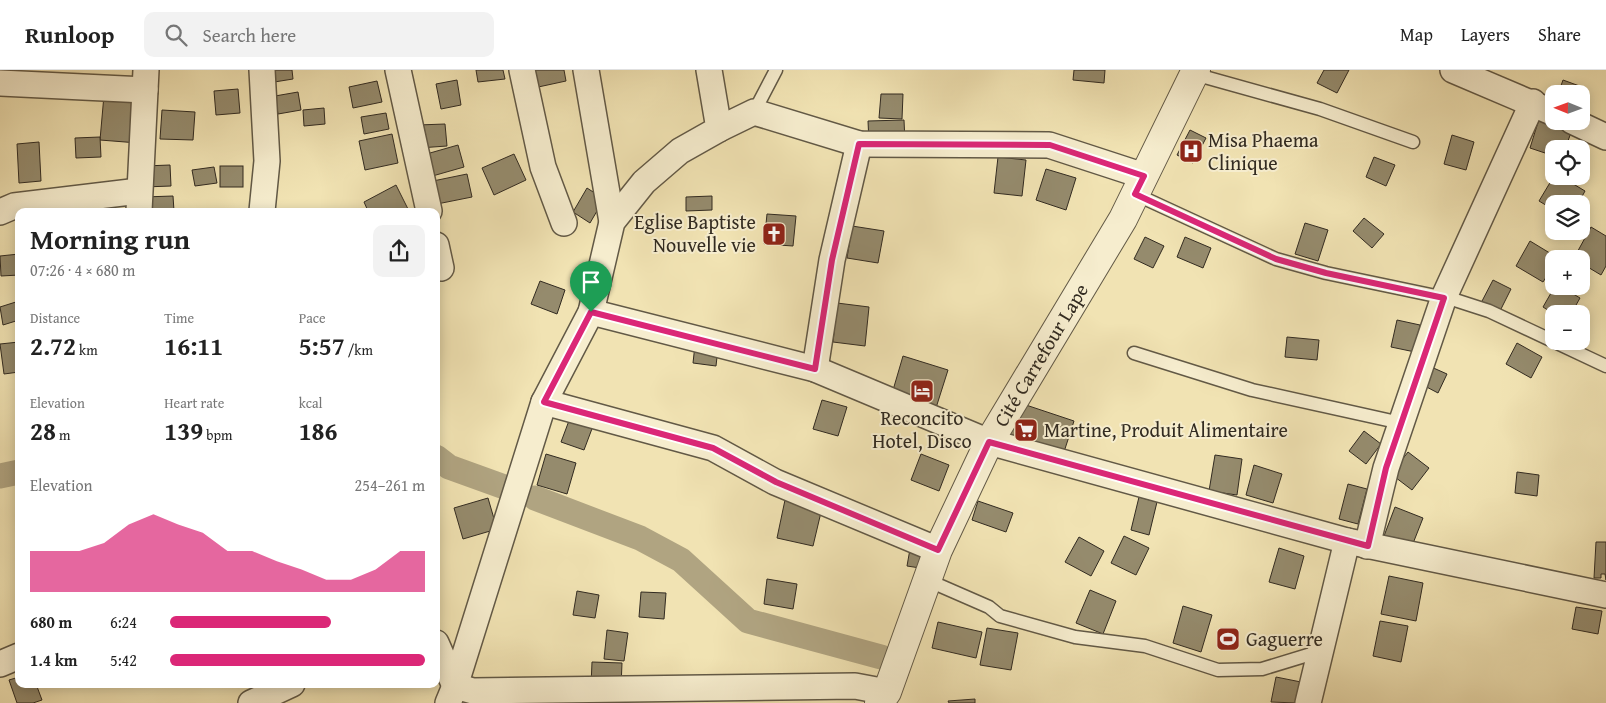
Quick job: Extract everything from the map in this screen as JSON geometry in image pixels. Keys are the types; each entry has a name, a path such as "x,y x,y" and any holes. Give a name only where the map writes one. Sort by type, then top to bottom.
{"street":[{"path":"262,70 268,161 262,208"},
{"path":"398,70 428,208"},
{"path":"522,70 543,166 564,223"},
{"path":"451,694 544,402 591,312 612,222 586,70"},
{"path":"709,70 719,130"},
{"path":"1308,703 1321,651 1444,298 1543,108 1502,79 1453,70"},
{"name":"Cité Carrefour Lape","path":"883,697 938,550 989,442 1123,219 1195,72"},
{"path":"0,83 146,80 139,201 14,206 0,212"},
{"path":"612,222 644,182 680,151 754,112 859,144 1050,145 1140,185"},
{"path":"1590,129 1606,137"},
{"path":"815,369 832,260 859,144"},
{"path":"591,312 815,369 989,442 1357,544 1606,595"},
{"path":"544,402 713,448 776,482 938,550"},
{"path":"440,657 451,694"},
{"path":"0,664 15,658"},
{"path":"451,694 473,691 855,686 883,697"},
{"path":"251,703 283,688"}],"lane":[{"path":"754,112 776,70"},
{"path":"1195,72 1320,109 1413,142"},
{"path":"1140,185 1276,259 1326,273 1444,298 1489,311 1606,366"},
{"path":"1134,353 1252,390 1401,424"},
{"path":"927,580 989,607 1000,616 1075,637 1145,646 1218,670 1262,669 1321,651"}],"building":[{"path":"267,70 292,70 293,79 268,83"},
{"path":"476,70 503,70 505,79 478,82"},
{"path":"526,70 564,70 566,81 529,89"},
{"path":"1074,70 1105,70 1104,83 1073,80"},
{"path":"1324,70 1349,70 1337,93 1317,83"},
{"path":"457,80 461,105 441,109 436,84"},
{"path":"1563,80 1577,85 1561,85"},
{"path":"377,81 382,102 353,108 349,87"},
{"path":"238,89 240,113 216,115 214,91"},
{"path":"298,92 301,110 278,114 275,96"},
{"path":"881,94 903,94 902,119 879,118"},
{"path":"104,95 142,97 138,143 100,140"},
{"path":"324,108 325,124 304,126 303,110"},
{"path":"162,110 195,112 193,140 160,139"},
{"path":"386,113 389,129 364,134 361,117"},
{"path":"1539,119 1545,121 1545,130 1572,130 1568,140 1545,140 1545,153 1530,148"},
{"path":"904,120 905,142 869,143 868,121"},
{"path":"445,124 447,146 419,148 418,125"},
{"path":"1190,130 1206,138 1193,163 1177,155"},
{"path":"392,134 398,163 365,170 359,141"},
{"path":"1452,135 1474,142 1466,170 1444,164"},
{"path":"100,137 101,157 76,158 75,138"},
{"path":"39,142 41,181 19,183 17,144"},
{"path":"458,145 464,167 429,177 423,155"},
{"path":"514,154 526,180 494,195 482,168"},
{"path":"998,157 1026,160 1022,196 994,193"},
{"path":"1374,157 1395,165 1386,186 1366,177"},
{"path":"170,165 171,186 144,187 144,166"},
{"path":"220,166 243,166 243,187 220,187"},
{"path":"214,167 217,183 195,186 192,170"},
{"path":"1046,169 1076,178 1066,210 1036,200"},
{"path":"467,174 472,197 437,204 433,181"},
{"path":"396,185 408,208 367,208 364,202"},
{"path":"1549,185 1575,185 1585,191 1583,195 1545,195 1545,205 1539,201"},
{"path":"587,188 604,199 590,223 573,212"},
{"path":"173,196 174,208 144,208 143,197"},
{"path":"712,196 712,210 686,211 686,197"},
{"path":"767,214 796,216 793,246 764,244"},
{"path":"1364,218 1384,234 1372,248 1353,231"},
{"path":"1305,223 1328,230 1318,261 1295,254"},
{"path":"852,226 884,231 878,263 847,258"},
{"path":"1591,227 1606,236 1606,266 1601,275 1590,268 1590,250 1578,250 1584,240 1590,240"},
{"path":"1145,237 1164,246 1153,268 1134,259"},
{"path":"1185,237 1211,248 1203,268 1177,257"},
{"path":"1530,241 1545,250 1545,279 1543,282 1516,266"},
{"path":"15,254 15,275 1,276 0,256"},
{"path":"1493,280 1511,289 1499,313 1481,303"},
{"path":"540,281 565,290 557,314 531,304"},
{"path":"1550,295 1575,295 1580,298 1576,305 1545,305 1545,308 1543,307"},
{"path":"15,302 15,321 3,325 0,307"},
{"path":"837,303 869,307 865,346 833,342"},
{"path":"1397,320 1420,325 1415,352 1391,347"},
{"path":"1287,337 1319,340 1317,360 1285,357"},
{"path":"15,342 15,373 4,374 0,344"},
{"path":"1517,343 1542,357 1531,378 1506,364"},
{"path":"695,345 718,348 716,366 693,363"},
{"path":"903,356 948,370 935,411 891,397"},
{"path":"1429,366 1447,374 1438,393 1421,384"},
{"path":"822,400 847,407 838,436 813,429"},
{"path":"1020,403 1074,421 1063,455 1008,437"},
{"path":"570,418 593,426 584,450 561,442"},
{"path":"1364,431 1381,444 1366,464 1349,451"},
{"path":"1408,452 1429,468 1412,490 1391,474"},
{"path":"546,454 576,463 567,494 537,485"},
{"path":"921,454 949,465 939,491 911,480"},
{"path":"1215,455 1242,459 1237,495 1209,491"},
{"path":"1254,465 1282,474 1273,503 1246,495"},
{"path":"1517,472 1539,475 1537,496 1515,493"},
{"path":"1348,484 1367,489 1358,524 1339,519"},
{"path":"1139,497 1157,502 1149,535 1131,530"},
{"path":"488,498 497,529 463,539 454,508"},
{"path":"785,500 822,508 813,546 777,538"},
{"path":"978,501 1013,513 1006,532 972,520"},
{"path":"1395,507 1423,518 1412,546 1384,536"},
{"path":"1124,536 1149,548 1136,575 1111,563"},
{"path":"1079,537 1104,551 1091,576 1065,562"},
{"path":"1596,542 1606,542 1606,580 1605,574 1601,574 1601,578 1594,578"},
{"path":"1279,548 1304,556 1295,589 1269,582"},
{"path":"910,549 922,551 920,568 907,566"},
{"path":"1389,576 1423,583 1416,621 1381,614"},
{"path":"767,579 797,584 793,609 764,604"},
{"path":"1090,590 1116,601 1103,634 1076,623"},
{"path":"577,591 599,595 595,618 573,615"},
{"path":"641,592 666,593 664,619 639,617"},
{"path":"1183,606 1212,615 1201,652 1173,643"},
{"path":"1576,607 1602,611 1598,634 1572,629"},
{"path":"1380,621 1408,626 1401,662 1373,656"},
{"path":"938,622 982,632 976,658 932,648"},
{"path":"987,628 1018,633 1011,670 980,665"},
{"path":"607,630 628,633 624,661 604,659"},
{"path":"592,662 622,663 621,687 591,686"},
{"path":"1276,677 1301,682 1297,703 1271,702"},
{"path":"15,678 15,688 38,688 42,700 33,703 17,703 9,680"},
{"path":"975,699 975,703 949,703 948,701"}],"waterway":[{"path":"440,460 449,467 510,489"},
{"path":"0,476 15,473"},
{"path":"535,498 640,538 681,560 748,621 881,657"}],"place":[{"name":"Misa Phaema Clinique","path":"1191,151"},
{"name":"Eglise Baptiste Nouvelle vie","path":"774,234"},
{"name":"Reconcito Hotel, Disco","path":"922,391"},
{"name":"Martine, Produit Alimentaire","path":"1026,430"},
{"name":"Gaguerre","path":"1228,639"}],"route":[{"path":"859,144 1050,145 1144,176 1135,194 1276,259 1326,273 1444,298 1386,468 1368,546 1347,542 989,442 938,550 776,482 713,448 544,402 591,312 815,369 832,260 859,144"}]}
